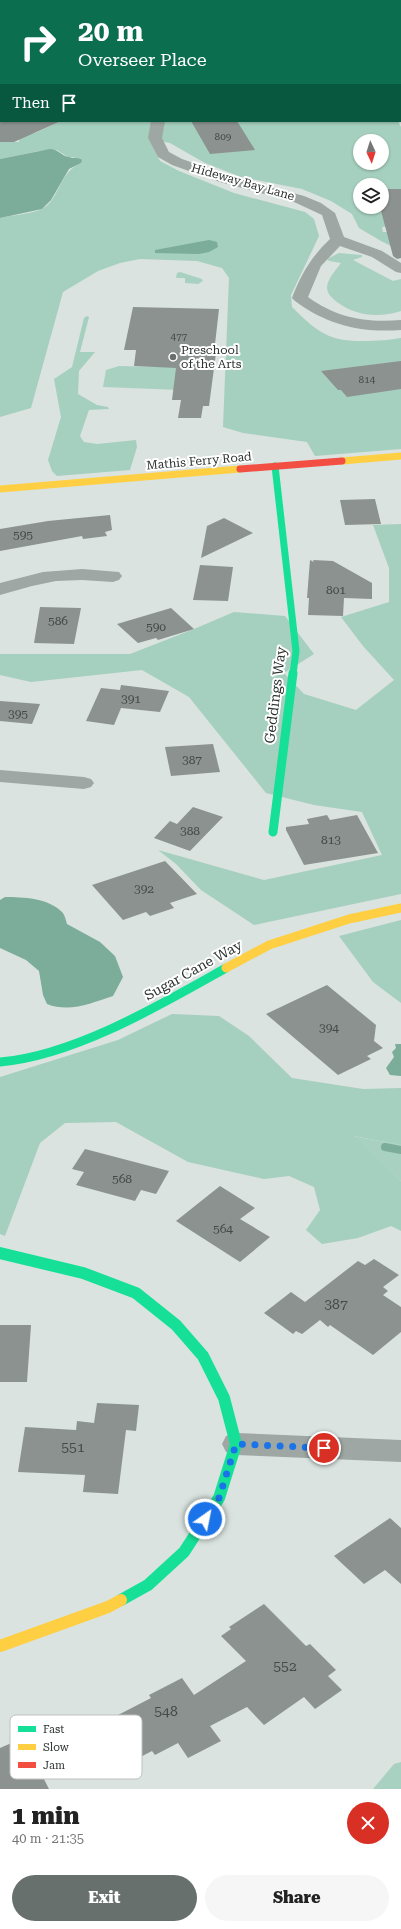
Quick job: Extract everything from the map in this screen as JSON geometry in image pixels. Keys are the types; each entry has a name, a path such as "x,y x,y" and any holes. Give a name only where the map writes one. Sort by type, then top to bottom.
{"main road":[{"name":"Mathis Ferry Road","path":"0,490 401,456"},
{"name":"Geddings Way","path":"273,832 296,651 275,466"},
{"name":"Sugar Cane Way","path":"0,1062 16,1061 82,1041 139,1016 269,945 349,919 401,908"},
{"path":"0,1253 83,1273 136,1293 176,1325 203,1356 224,1398 236,1444 219,1498 184,1552 148,1584 108,1607 0,1646"}],"street":[{"name":"Hideway Bay Lane","path":"158,122 155,138 163,154 177,162 225,179 299,199 316,206 328,213 338,240"},
{"path":"401,269 377,254 338,240 320,256 307,277 300,298 311,308 330,318 356,324 386,326 401,325"},
{"path":"0,589 35,578 56,574 113,576"},
{"path":"0,776 84,784"},
{"path":"236,1444 401,1451"}],"shaded area":[{"path":"59,122 398,122 401,127 401,189 389,189 389,178 353,178 353,214 386,214 392,226 382,227 383,232 401,232 401,251 359,228 352,214 331,201 302,189 241,177 205,163 170,143 160,141 151,143 160,161 179,171 234,193 305,212 314,219 319,236 291,295 292,307 306,321 323,333 342,340 368,341 401,338 401,449 315,456 307,442 243,433 223,427 229,278 222,268 197,261 140,259 120,263 98,271 63,292 31,408 0,417 0,218 33,212 48,205 63,179 74,167 81,163 73,157 68,157 57,150 39,151 0,159 0,142 19,142 20,135 35,133"},
{"path":"50,149 71,158 80,159 82,160 81,163 69,169 51,200 42,209 0,218 0,159"},
{"path":"209,240 217,242 218,247 209,252 199,254 155,253 155,250"},
{"path":"339,253 362,255 362,257 353,260 393,281 401,279 401,311 384,315 359,313 344,307 333,299 328,292 327,287 332,274 341,263 329,261 327,259"},
{"path":"180,272 202,279 203,281 198,284 185,283 185,278 176,278 177,273"},
{"path":"87,316 89,317 80,352 95,352 79,371 78,394 97,405 108,407 109,409 89,410 80,436 84,442 97,444 136,440 137,447 130,470 57,476 52,471 48,460 61,417 54,379 72,367 84,318"},
{"path":"119,366 208,368 205,391 103,387 106,370"},
{"path":"401,524 401,894 254,925 201,890 176,864 158,850 264,880 382,855 362,812 314,805 266,793 189,697 142,670 31,682 0,675 0,654 130,654 234,612 285,616 314,654 284,673 304,694 356,710 394,680 363,646 341,617 389,602 389,568 373,525"},
{"path":"5,897 35,899 50,904 62,912 65,916 67,924 100,942 115,956 123,977 113,996 89,1004 64,1008 47,1004 43,995 39,971 26,960 0,948 0,900"},
{"path":"401,920 401,1003 373,982 339,936"},
{"path":"172,1014 219,1016 249,1036 292,1078 363,1089 401,1088 401,1145 354,1136 401,1181 401,1231 391,1226 358,1238 322,1244 306,1230 320,1210 314,1187 289,1176 264,1179 188,1162 116,1122 65,1123 40,1143 5,1236 0,1234 0,1077 118,1040"},
{"path":"395,1044 401,1044 401,1076 390,1075 386,1068 394,1057 392,1052 396,1048"},
{"path":"353,1136 401,1145 401,1181"},
{"path":"401,1762 401,1789 373,1789 394,1764"}],"building":[{"path":"0,122 59,122 14,142 0,142"},
{"path":"192,122 238,122 255,150 210,154"},
{"path":"389,189 401,189 401,258 397,259 393,256 382,214 389,214"},
{"path":"133,307 219,309 214,353 216,353 209,406 203,406 201,418 178,418 181,400 172,400 176,368 134,366 136,350 124,350"},
{"path":"401,361 401,389 347,397 341,390 338,390 321,371"},
{"path":"375,499 381,524 345,525 340,500"},
{"path":"110,515 112,530 105,532 107,536 83,539 82,536 0,551 0,529 48,521"},
{"path":"224,518 253,533 201,558 207,526"},
{"path":"310,560 314,562 313,560 333,561 372,583 372,599 344,598 343,616 308,615 309,598 307,598"},
{"path":"200,565 233,567 228,601 193,600"},
{"path":"40,607 81,608 74,644 34,643"},
{"path":"171,608 194,629 158,640 156,638 138,643 117,624"},
{"path":"121,685 169,691 160,712 121,708 114,725 86,721 101,688 120,690"},
{"path":"0,701 40,704 32,724 0,721"},
{"path":"213,744 220,772 171,776 165,747"},
{"path":"193,807 223,817 190,851 154,838 170,821 177,824"},
{"path":"327,815 330,820 357,815 378,853 304,865 286,830 286,827 309,824 307,819"},
{"path":"165,861 197,894 170,903 174,908 150,916 146,912 123,920 92,885"},
{"path":"327,985 376,1025 374,1041 383,1048 367,1056 371,1059 338,1075 266,1014"},
{"path":"85,1149 169,1171 156,1194 141,1190 135,1201 76,1185 84,1172 72,1169"},
{"path":"220,1186 255,1208 240,1219 270,1237 240,1262 176,1221"},
{"path":"374,1259 399,1275 383,1287 388,1291 383,1295 401,1307 401,1332 373,1355 330,1325 328,1327 320,1320 302,1334 296,1331 293,1334 264,1313 291,1292 305,1302 358,1261 365,1265"},
{"path":"0,1325 31,1325 27,1382 0,1382"},
{"path":"97,1403 139,1405 136,1431 126,1430 118,1494 83,1492 85,1475 18,1472 25,1427 76,1430 77,1421 94,1423"},
{"path":"390,1518 401,1528 401,1584 385,1570 364,1584 334,1556"},
{"path":"264,1604 306,1646 310,1644 336,1670 328,1676 342,1690 315,1709 304,1697 264,1725 247,1707 210,1726 221,1741 188,1758 178,1743 155,1755 152,1751 142,1756 142,1715 118,1715 151,1698 149,1695 182,1678 194,1695 246,1661 221,1636 231,1629 229,1627"},
{"path":"10,1744 10,1779 44,1779 49,1789 0,1789 0,1748"}],"waterway":[{"path":"385,1147 401,1150"}],"traffic: fast":[{"path":"273,832 296,651 275,466"},
{"path":"0,1062 38,1055 96,1035 162,1003 226,968"},
{"path":"0,1253 83,1273 136,1293 176,1325 203,1356 224,1398 236,1444 219,1498 184,1552 148,1585 121,1600"}],"traffic: slow":[{"path":"342,461 401,456"},
{"path":"0,489 240,469"},
{"path":"226,968 269,945 349,919 401,908"},
{"path":"0,1646 108,1607 121,1600"}],"traffic: jam":[{"path":"240,469 342,461"}],"place":[{"name":"Preschool of the Arts","path":"173,357"}],"route":[{"path":"205,1519 219,1498 236,1444 324,1448"}]}
